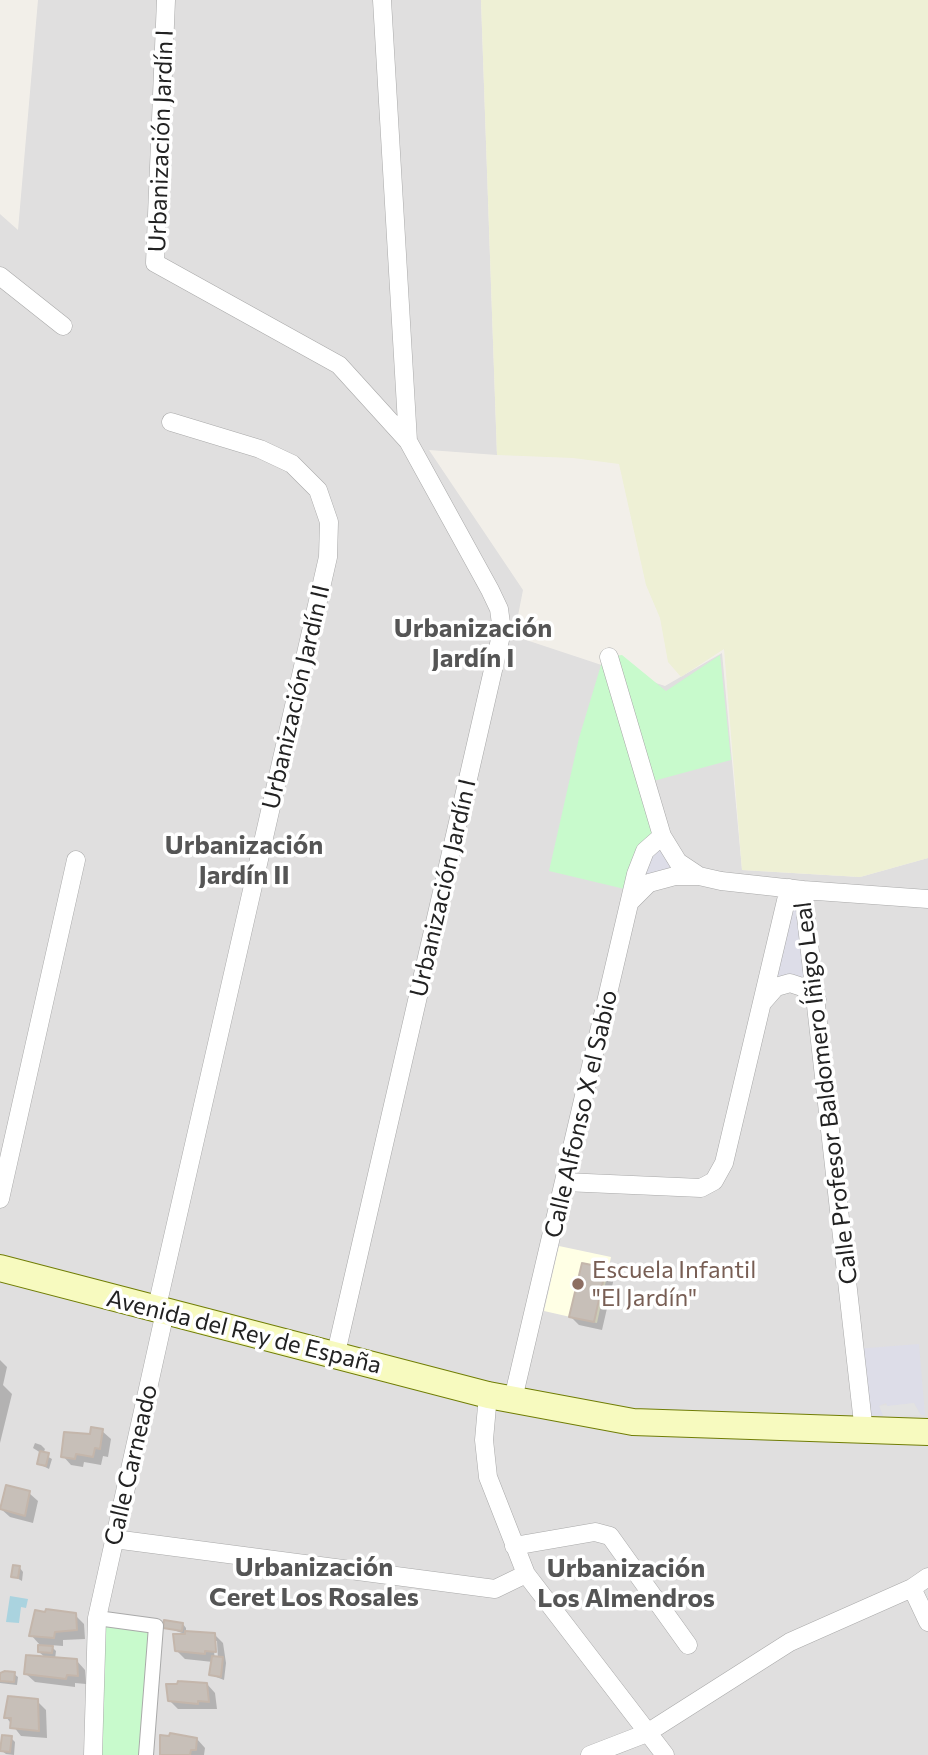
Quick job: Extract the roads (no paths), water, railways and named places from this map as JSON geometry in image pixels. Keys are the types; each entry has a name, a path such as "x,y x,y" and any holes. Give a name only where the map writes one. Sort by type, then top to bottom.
{"main road":[{"name":"Avenida del Rey de España","path":"0,1268 161,1312 336,1353 501,1397 633,1422 864,1432 928,1432"}],"street":[{"name":"Urbanización Jardín I","path":"166,0 155,263 339,365 408,441 490,590 499,609 502,631 336,1353"},
{"name":"Urbanización Jardín I","path":"382,0 408,441"},
{"path":"0,276 63,327"},
{"name":"Urbanización Jardín II","path":"161,1312 328,557 329,522 318,490 292,464 260,449 171,422"},
{"path":"609,657 662,836 678,862 699,876"},
{"name":"Calle Alfonso X el Sabio","path":"662,836 645,851 564,1182 501,1397 484,1440 488,1477 526,1574 665,1755"},
{"path":"0,1199 76,860"},
{"name":"Calle Profesor Baldomero Íñigo Leal","path":"631,901 649,883 675,876 699,876 796,889 817,1000 864,1432"},
{"path":"564,1182 701,1188 715,1181 724,1163 762,1003 796,889 928,900"},
{"path":"762,1003 776,987 790,983 802,986 817,1000"},
{"name":"Calle Carneado","path":"93,1755 97,1618 161,1312"},
{"path":"514,1546 596,1532 610,1536 688,1645"},
{"path":"114,1539 495,1589 526,1574"},
{"path":"590,1755 647,1733 790,1642 912,1588 928,1577"},
{"path":"912,1588 928,1622"},
{"path":"97,1618 156,1626 146,1755"}],"water":[{"path":"10,1596 28,1599 26,1608 21,1607 19,1623 6,1622"}],"place":[{"name":"Escuela Infantil \"El Jardín\"","path":"578,1284"}],"district":[{"name":"Urbanización Jardín I","path":"473,643"},
{"name":"Urbanización Jardín II","path":"244,860"},
{"name":"Urbanización Ceret Los Rosales","path":"314,1582"},
{"name":"Urbanización Los Almendros","path":"626,1583"}]}
